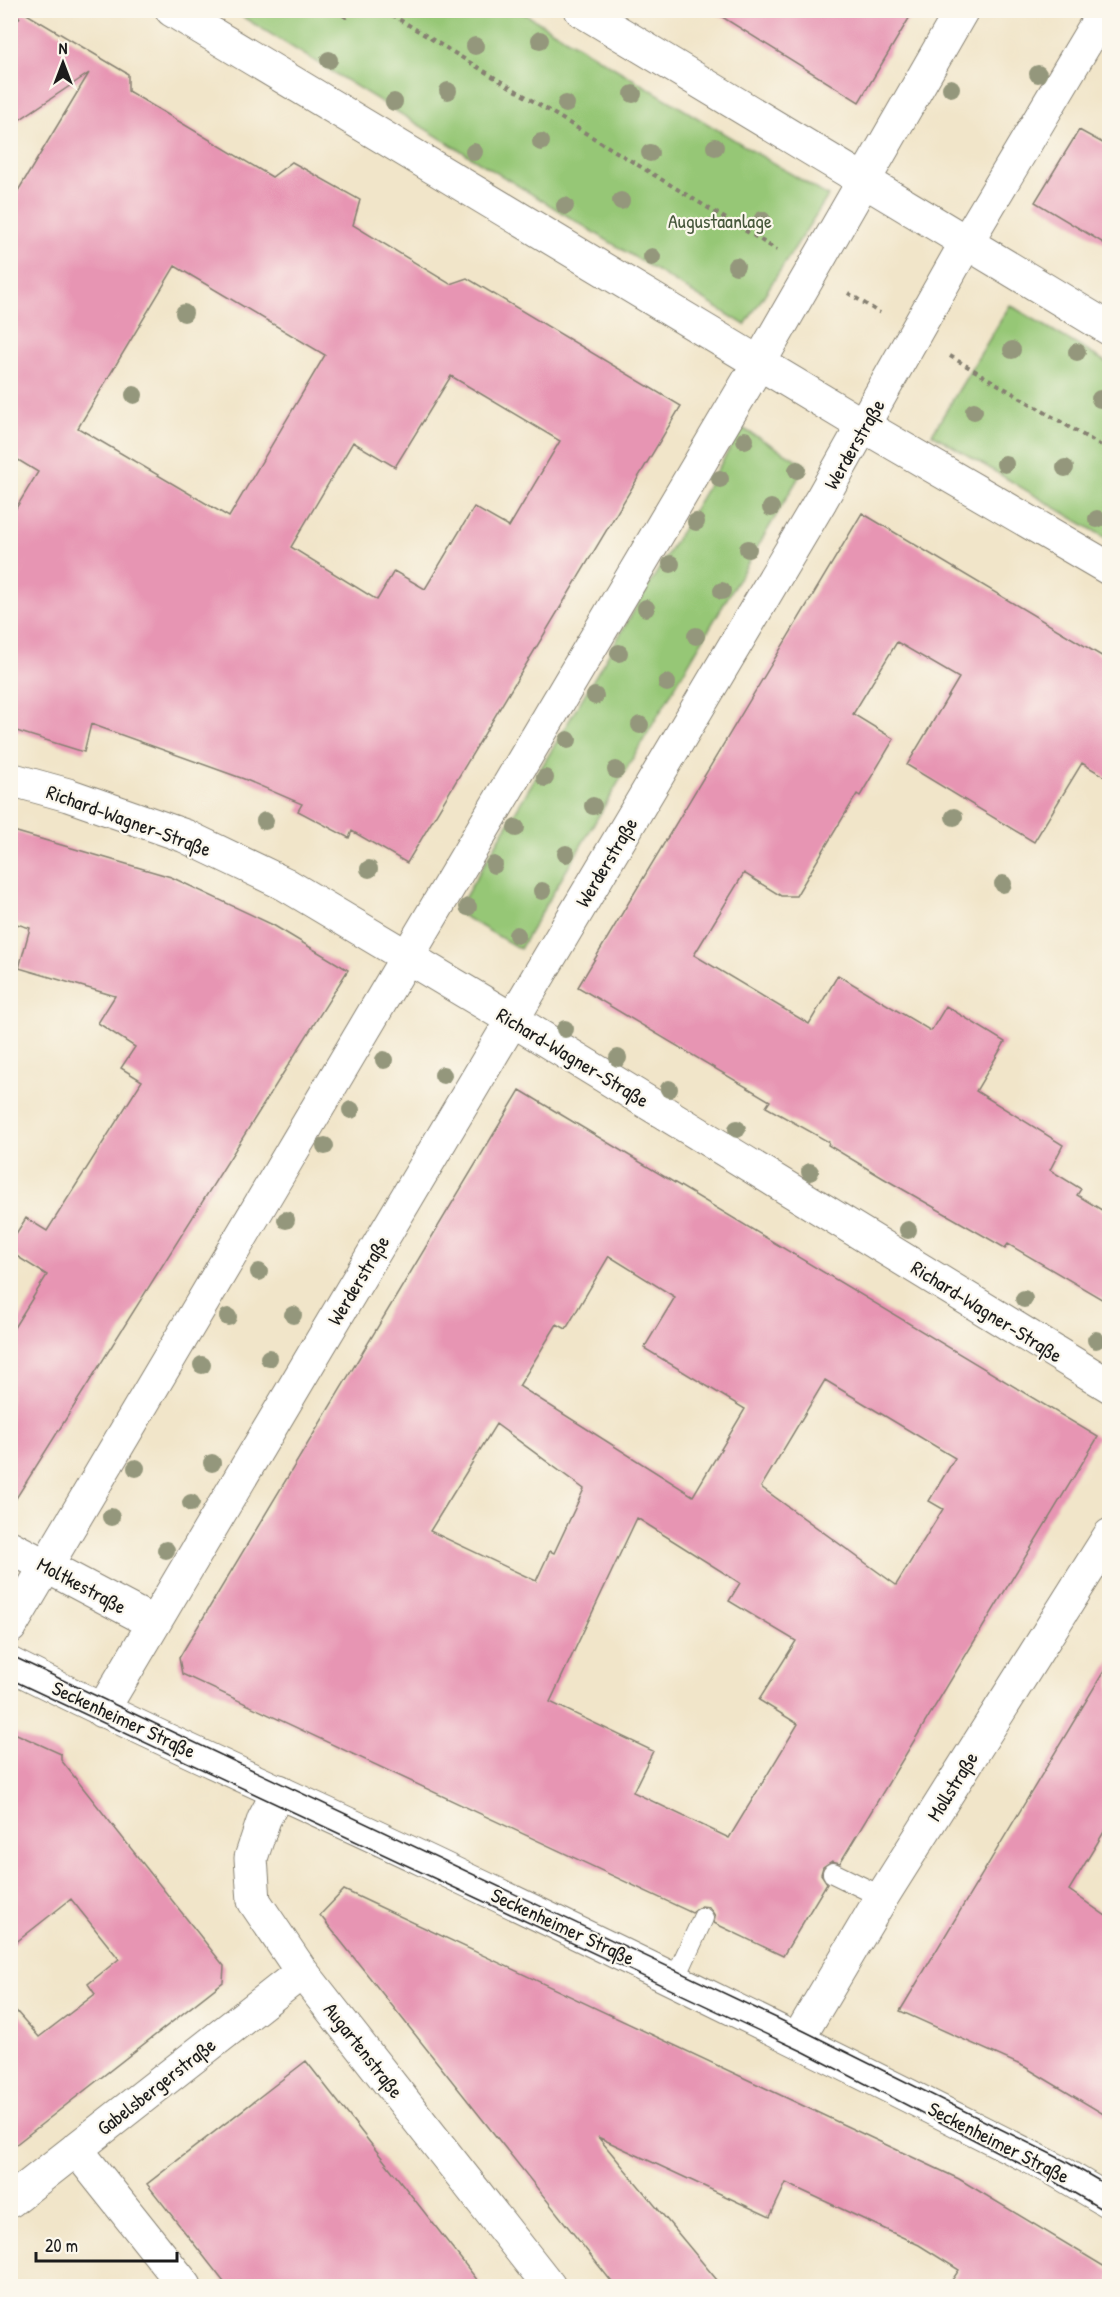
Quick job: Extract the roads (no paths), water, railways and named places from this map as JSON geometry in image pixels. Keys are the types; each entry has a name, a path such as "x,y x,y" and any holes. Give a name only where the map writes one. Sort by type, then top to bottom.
{"street":[{"path":"172,10 864,426 1110,569"},
{"path":"581,10 1110,329"},
{"path":"10,1627 759,363 962,10"},
{"name":"Werderstraße","path":"102,1711 864,426 966,243 1105,10"},
{"name":"Richard-Wagner-Straße","path":"10,780 68,795 185,836 285,884 513,1020 1110,1386"},
{"name":"Mollstraße","path":"798,2039 882,1897 1110,1535"},
{"name":"Moltkestraße","path":"10,1547 154,1623"},
{"name":"Seckenheimer Straße","path":"10,1664 102,1711 279,1791 798,2039 1056,2170 1110,2202"},
{"name":"Augartenstraße","path":"279,1791 264,1819 251,1858 254,1901 302,1972 549,2286"},
{"name":"Gabelsbergerstraße","path":"10,2201 302,1972"},
{"path":"76,2149 185,2286"}],"lane":[{"path":"833,1873 882,1897"},
{"path":"675,1979 703,1918"}],"tram line":[{"path":"10,1655 804,2031 1065,2161 1110,2187"},
{"path":"10,1679 804,2052 1052,2180 1110,2214"}],"park label":[{"name":"Augustaanlage","path":"720,220"}]}
